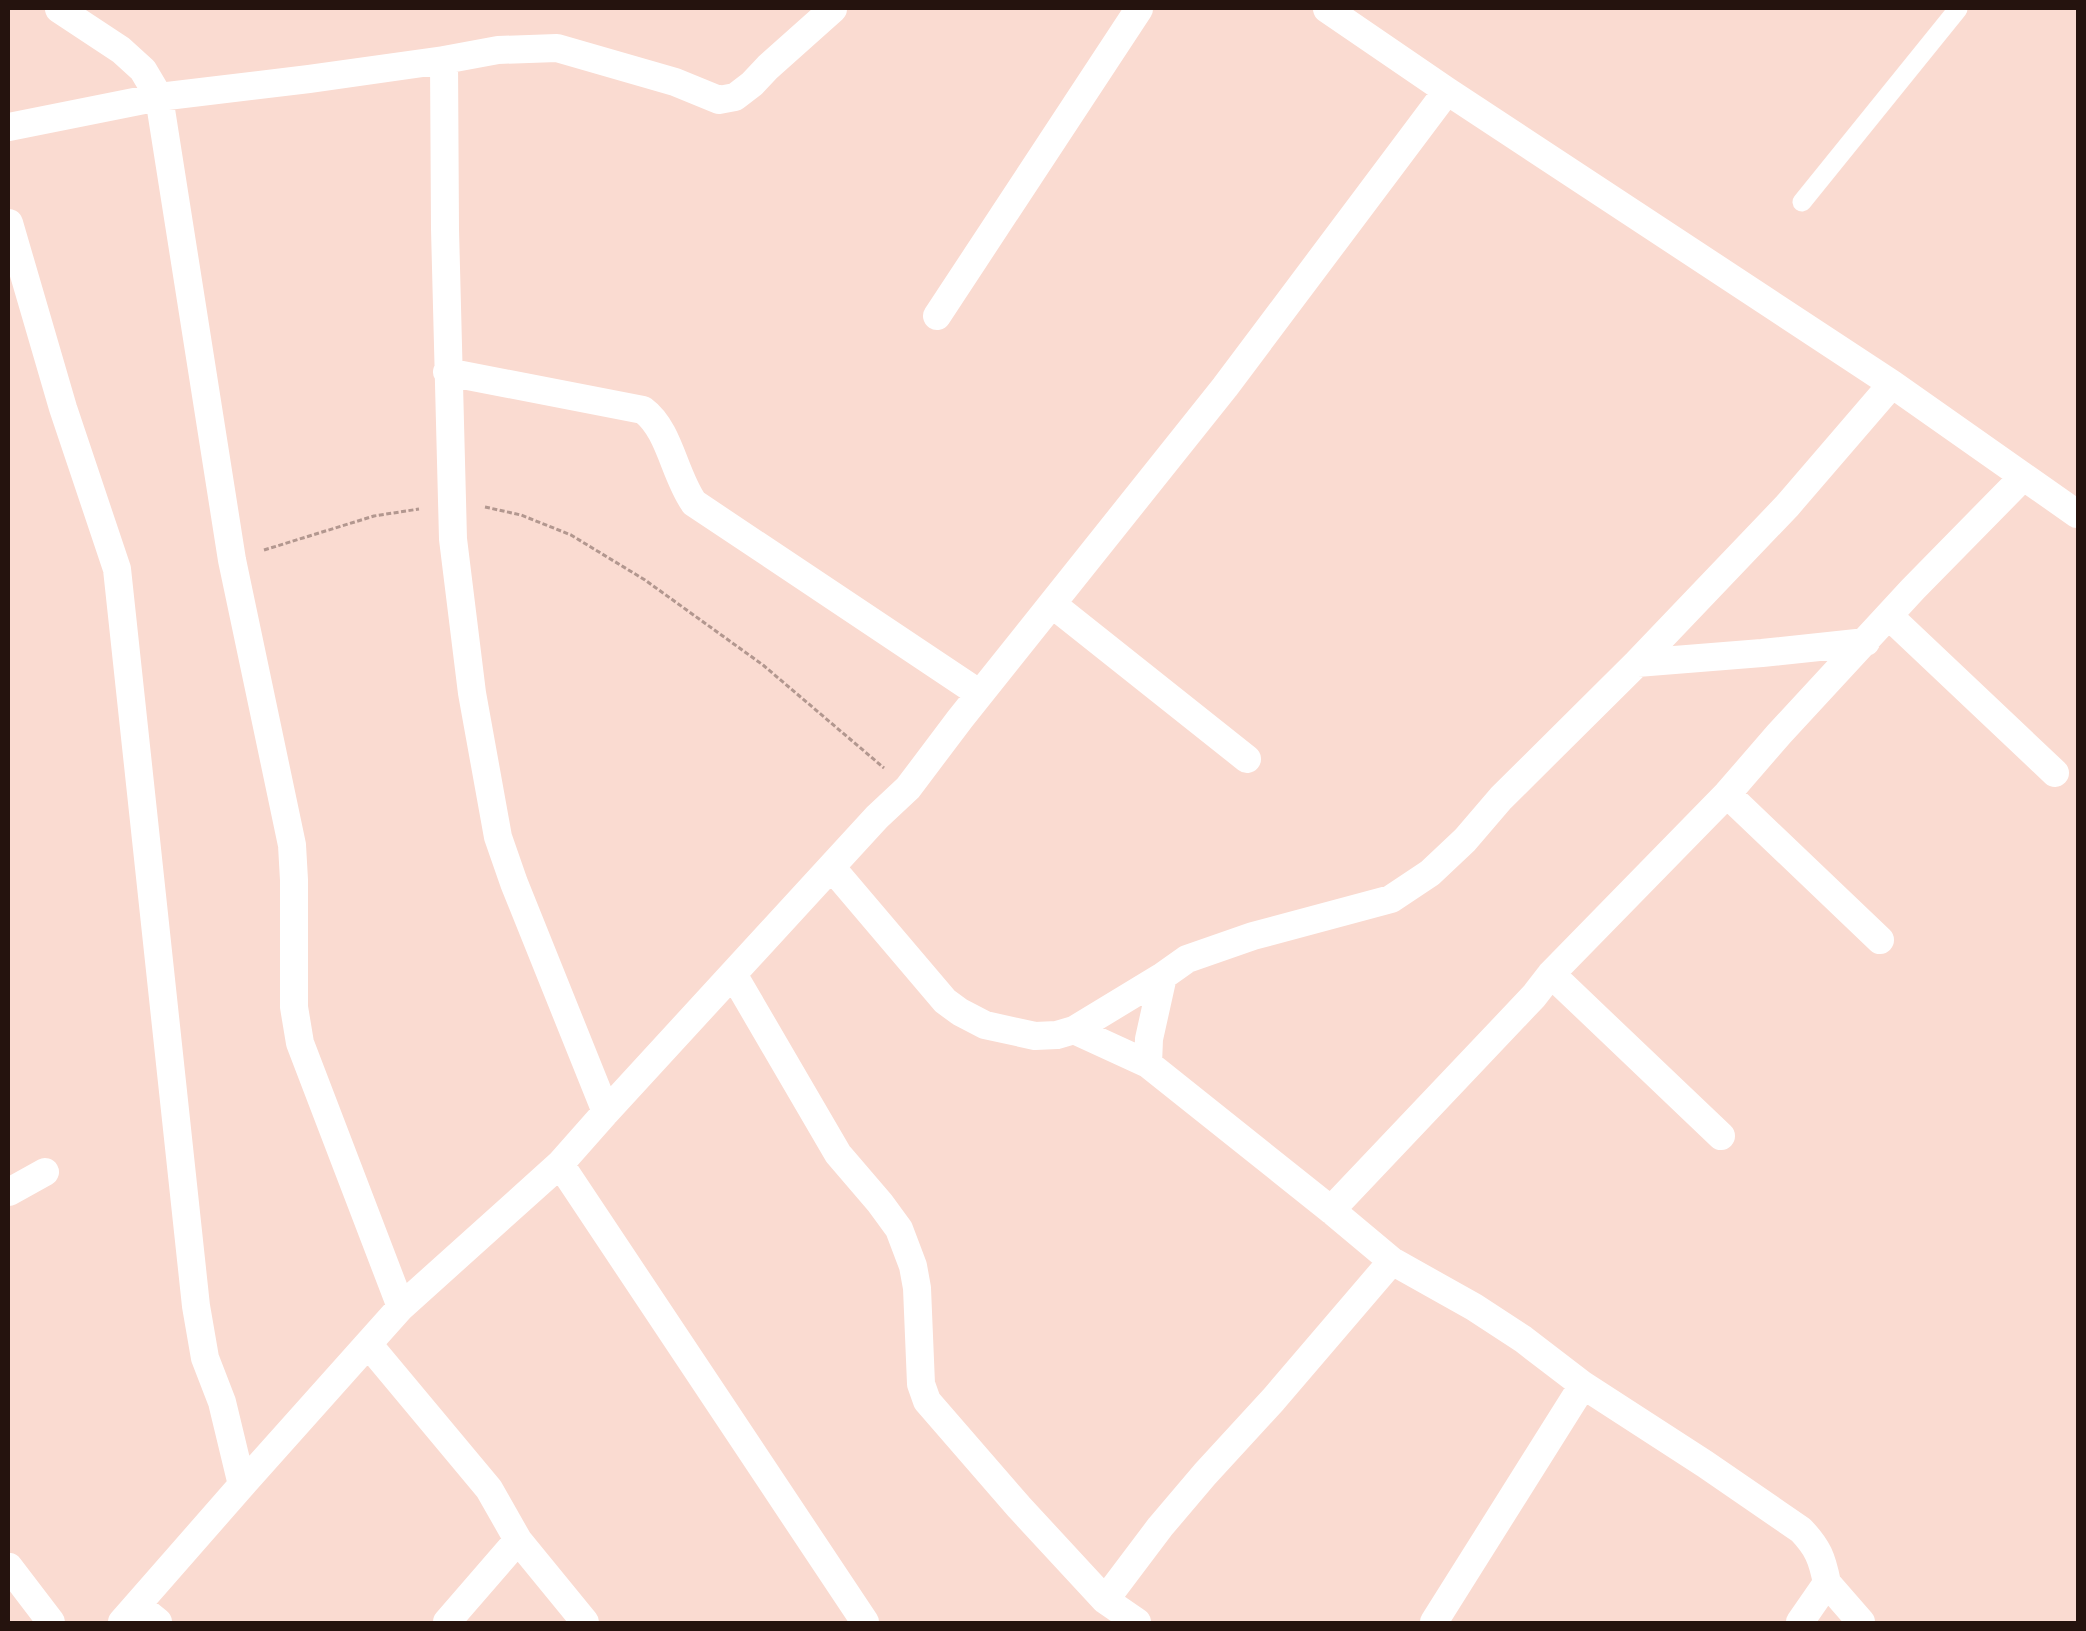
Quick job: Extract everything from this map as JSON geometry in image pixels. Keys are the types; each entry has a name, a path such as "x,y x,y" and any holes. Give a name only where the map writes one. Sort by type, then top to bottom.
{"street":[{"path":"59,9 121,50 144,70 158,97 232,560 292,845 294,880 294,1007 300,1043 401,1306"},
{"path":"9,127 158,97 309,79 444,60 498,50 557,48 675,82 719,100 735,97 752,84 768,67 833,9"},
{"path":"937,316 1139,9"},
{"path":"1327,9 1892,384 2077,514"},
{"path":"444,60 447,372 453,538 472,693 498,837 514,883 606,1112"},
{"path":"158,1622 130,1614 401,1306 560,1164 877,817 908,788 980,694 1225,387 1448,91"},
{"path":"9,223 63,408 103,522 117,569 196,1306 205,1358 222,1402 242,1485"},
{"path":"447,372 643,410 653,418 684,489 694,503 980,694"},
{"path":"832,868 945,1001 960,1012 985,1025 1035,1036 1057,1035 1074,1030 1163,976 1187,959 1253,936 1391,899 1430,873 1458,846 1501,798 1637,663 1787,506 1892,384"},
{"path":"1332,1210 1534,996 1551,974 1727,794 1779,734 1913,589 2023,477"},
{"path":"1052,604 1247,759"},
{"path":"1889,616 2055,773"},
{"path":"1637,663 1866,642"},
{"path":"1727,794 1880,940"},
{"path":"733,974 838,1154 880,1203 899,1229 914,1273 917,1288 921,1384 927,1401 1019,1507 1105,1600 1137,1622"},
{"path":"1551,974 1721,1136"},
{"path":"1148,1064 1149,1039 1163,976"},
{"path":"1074,1030 1092,1040 1148,1064 1332,1210 1392,1261 1491,1318 1523,1339 1583,1385 1655,1434 1705,1464 1800,1530 1813,1543 1821,1557 1826,1583 1861,1622"},
{"path":"560,1164 864,1622"},
{"path":"9,1192 45,1172"},
{"path":"1105,1600 1166,1519 1273,1400 1392,1261"},
{"path":"368,1344 489,1489 518,1540 585,1622"},
{"path":"1434,1622 1583,1385"},
{"path":"447,1622 518,1540"},
{"path":"9,1567 51,1622"},
{"path":"1800,1622 1826,1583"}],"lane":[{"path":"1802,202 1958,9"}],"path":[{"path":"232,560 374,516 452,504 478,505 521,515 571,536 645,580 763,665 908,788"}]}
